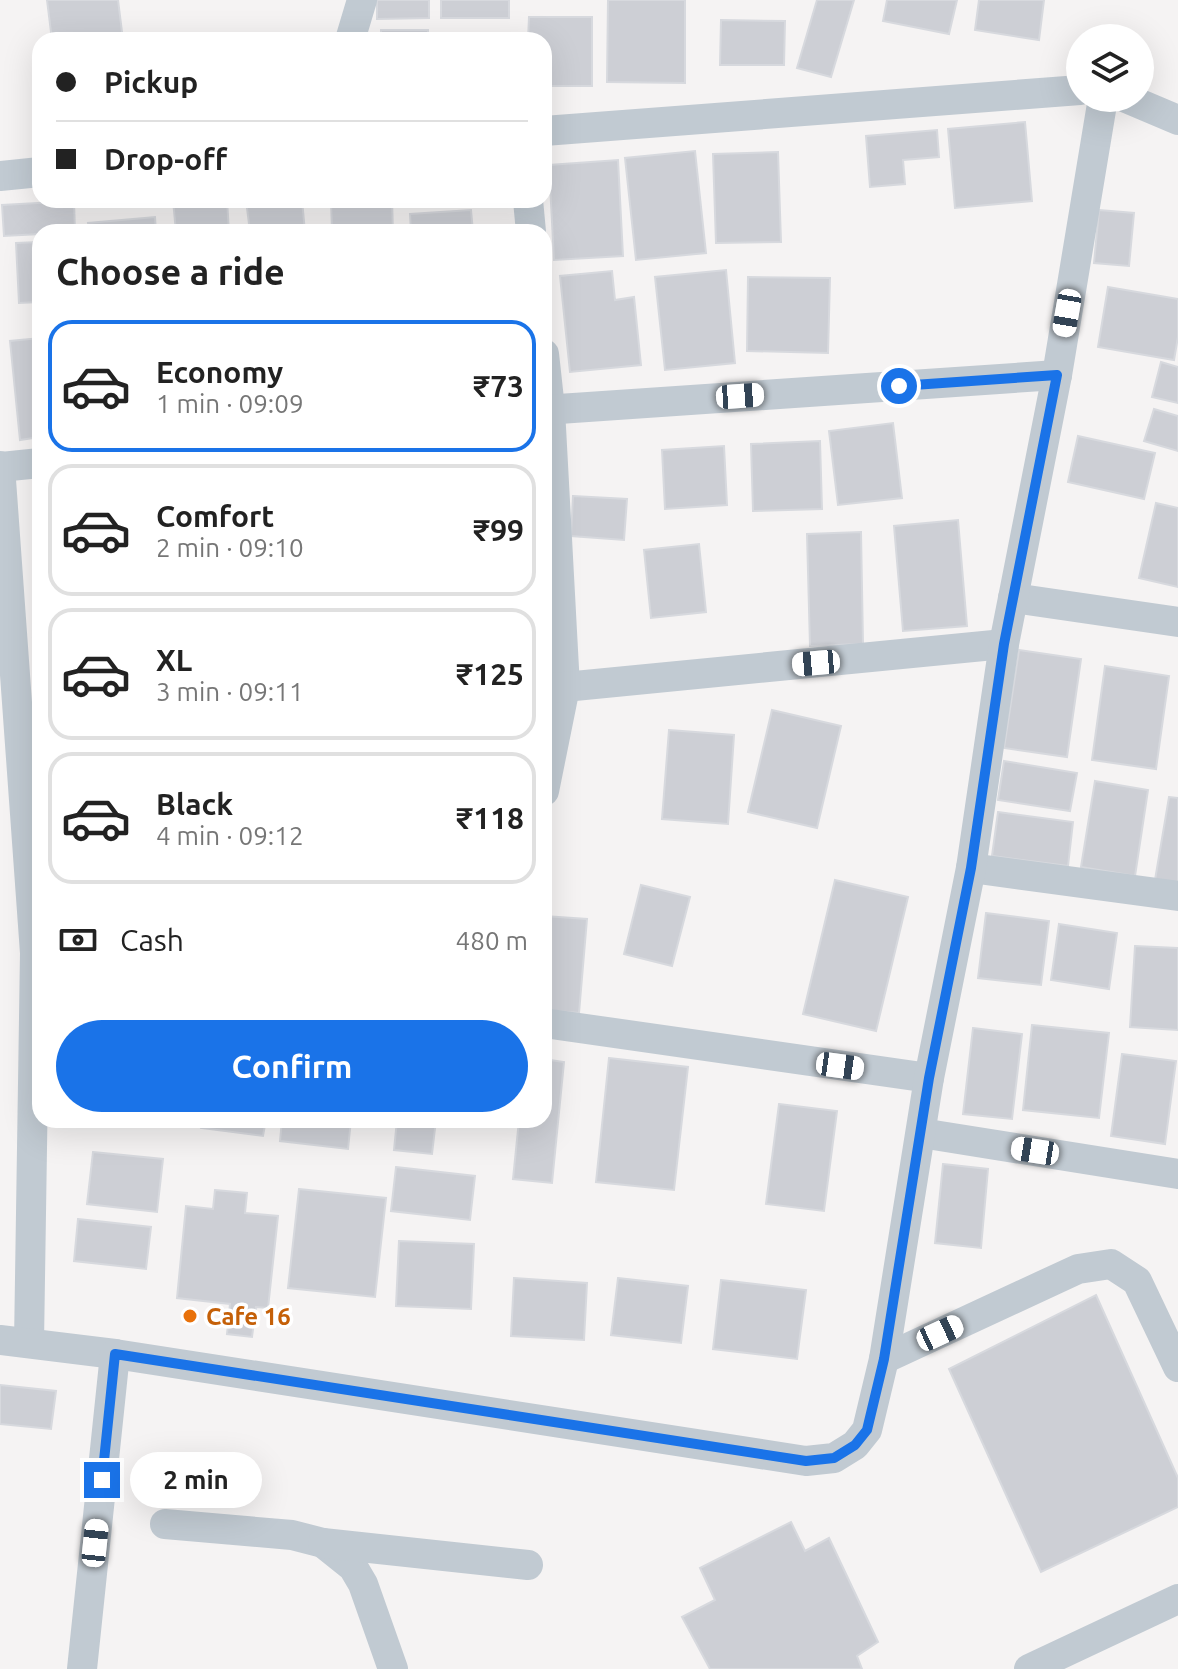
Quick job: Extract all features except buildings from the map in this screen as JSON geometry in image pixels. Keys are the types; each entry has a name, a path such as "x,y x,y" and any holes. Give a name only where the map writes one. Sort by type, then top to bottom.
{"street":[{"path":"352,32 362,0"},
{"path":"552,130 1066,91"},
{"path":"1154,110 1178,120"},
{"path":"32,1042 15,1341 806,1461 834,1458 855,1445 867,1430 884,1359 929,1078 971,868 1004,644 1057,375 1101,112"},
{"path":"0,176 32,173"},
{"path":"552,410 1057,375"},
{"path":"32,464 0,466 32,892"},
{"path":"552,584 555,688 552,716"},
{"path":"1013,598 1178,622"},
{"path":"555,688 1004,644"},
{"path":"971,868 1178,896"},
{"path":"552,1024 929,1078"},
{"path":"921,1133 1178,1174"},
{"path":"884,1359 1078,1269 1111,1264 1137,1281 1178,1367"},
{"path":"82,1669 115,1354"},
{"path":"165,1524 292,1535 323,1543 528,1565"},
{"path":"323,1543 353,1567 363,1584 393,1669"},
{"path":"1029,1669 1178,1599"}],"place":[{"name":"Cafe 16","path":"190,1316"}],"route":[{"path":"102,1480 115,1354 806,1461 834,1458 855,1445 867,1430 884,1359 929,1078 971,868 1004,644 1057,375 899,386"}]}
